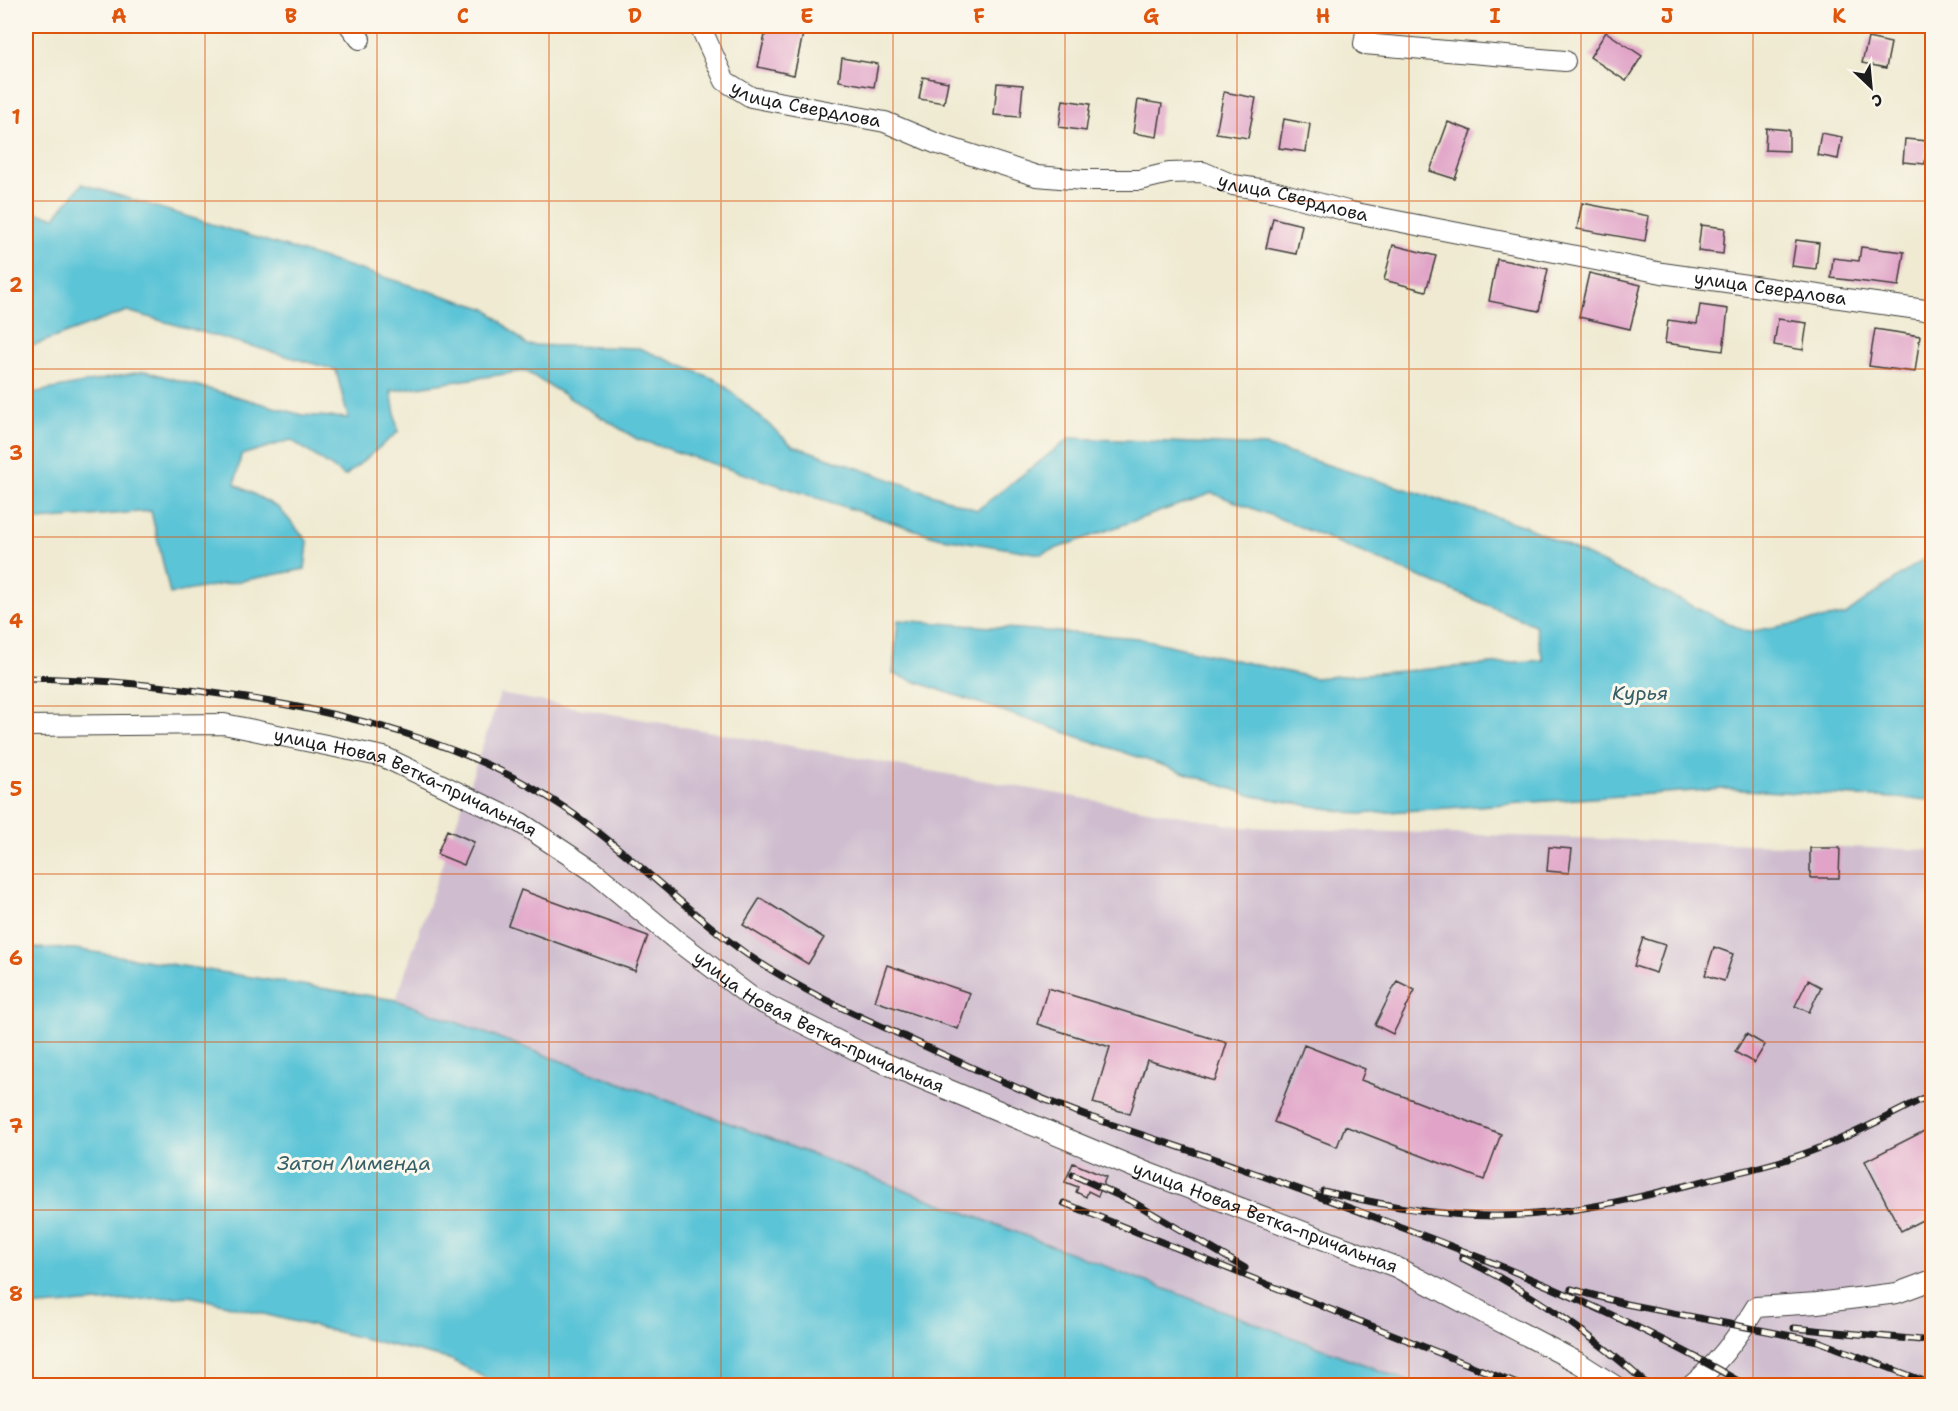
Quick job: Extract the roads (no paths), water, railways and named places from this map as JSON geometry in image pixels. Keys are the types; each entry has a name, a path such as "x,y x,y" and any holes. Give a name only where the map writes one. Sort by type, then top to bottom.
{"street":[{"name":"улица Свердлова","path":"700,26 725,81 751,97 885,122 935,143 1037,176 1083,180 1140,180 1169,173 1203,172 1233,185 1273,191 1351,212 1662,273 1932,311"},
{"path":"1367,26 1364,44 1565,61"},
{"name":"улица Новая Ветка-причальная","path":"26,726 224,724 384,757 521,822 593,871 676,940 751,997 870,1057 1143,1171 1396,1267 1578,1363 1615,1386"},
{"path":"1691,1386 1714,1366 1729,1348 1756,1307 1817,1303 1897,1293 1932,1280"}],"water":[{"name":"Курья","path":"82,184 487,309 527,345 639,348 719,381 792,445 977,510 1070,438 1266,446 1525,526 1747,632 1845,615 1926,557 1932,557 1932,800 1724,789 1359,814 1253,796 893,674 898,620 1138,638 1314,678 1543,660 1535,625 1291,523 1212,493 1041,554 937,537 637,439 525,371 391,391 398,432 345,476 291,440 241,455 235,484 279,508 308,542 305,569 170,594 151,511 26,521 26,394 145,371 302,415 348,418 336,370 127,311 34,345 26,344 26,268 30,265 26,258 26,211 55,217"},
{"name":"Затон Лименда","path":"26,948 75,949 396,1000 742,1128 1418,1385 498,1385 452,1360 190,1296 26,1307"}],"railway":[{"path":"26,678 148,685 271,702 404,733 469,757 531,787 561,805 589,825 748,955 784,978 841,1007 1047,1101 1308,1192 1500,1266 1626,1322 1747,1386"},
{"path":"1323,1191 1386,1205 1451,1214 1521,1215 1602,1205 1797,1156 1856,1132 1932,1094"},
{"path":"1073,1175 1133,1202 1245,1268"},
{"path":"1064,1203 1522,1386"},
{"path":"1462,1258 1560,1315 1607,1350 1649,1386"},
{"path":"1571,1289 1626,1304 1818,1341 1932,1384"},
{"path":"1794,1328 1932,1341"}]}
